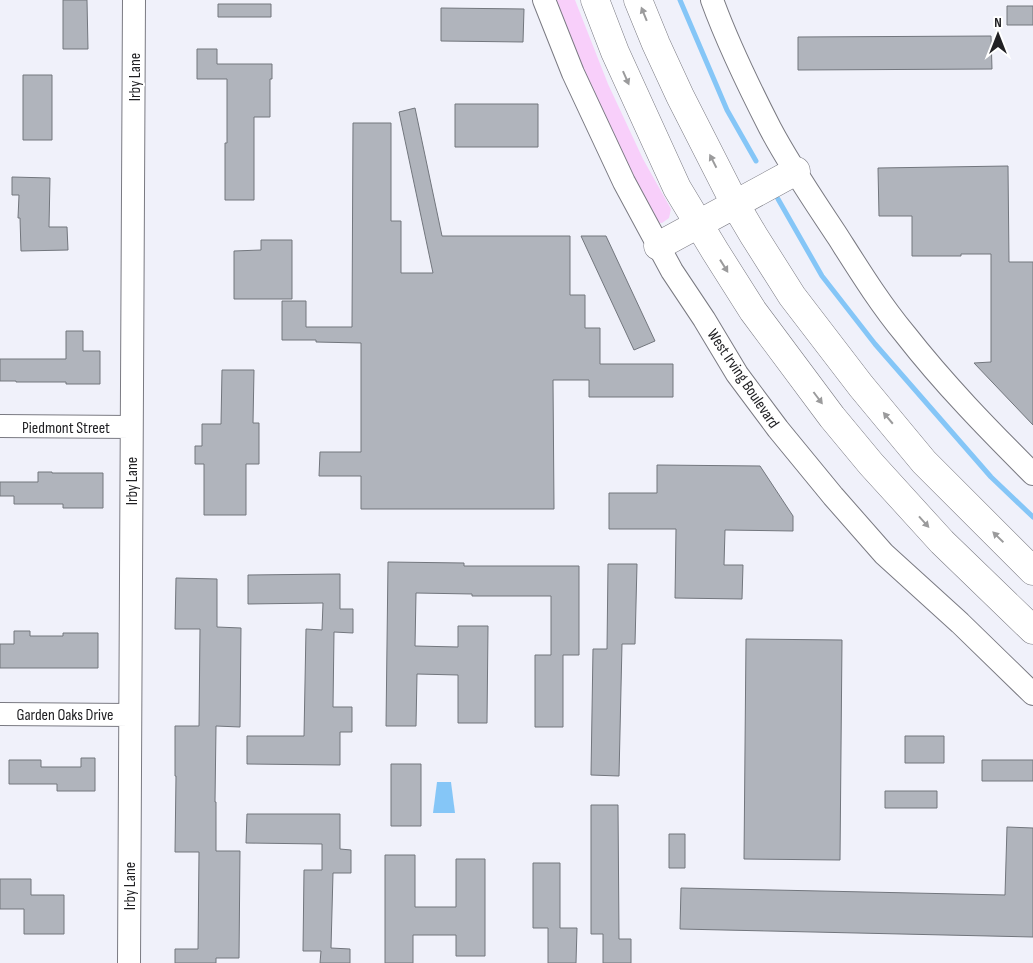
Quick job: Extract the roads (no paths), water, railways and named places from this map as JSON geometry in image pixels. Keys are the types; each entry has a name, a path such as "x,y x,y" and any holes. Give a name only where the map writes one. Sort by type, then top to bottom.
{"main road":[{"path":"595,0 615,52 677,188 753,311 832,417 871,464 942,542 1033,630"},
{"path":"638,0 680,96 736,204 792,296 861,386 924,462 1033,571"},
{"path":"658,246 796,171"}],"street":[{"name":"Irby Lane","path":"129,963 134,0"},
{"name":"West Irving Boulevard","path":"544,0 587,104 624,182 672,271 737,374 778,429 884,554 960,623 1033,694"},
{"path":"712,0 741,68 771,129 872,289 904,334 978,420 1033,474"},
{"name":"Piedmont Street","path":"0,426 131,427"},
{"name":"Garden Oaks Drive","path":"0,714 130,715"}],"water":[{"path":"437,782 451,782 455,813 433,813"}],"waterway":[{"path":"680,0 727,110 756,161"},
{"path":"778,199 822,276 875,344 991,477 1033,517"}]}
